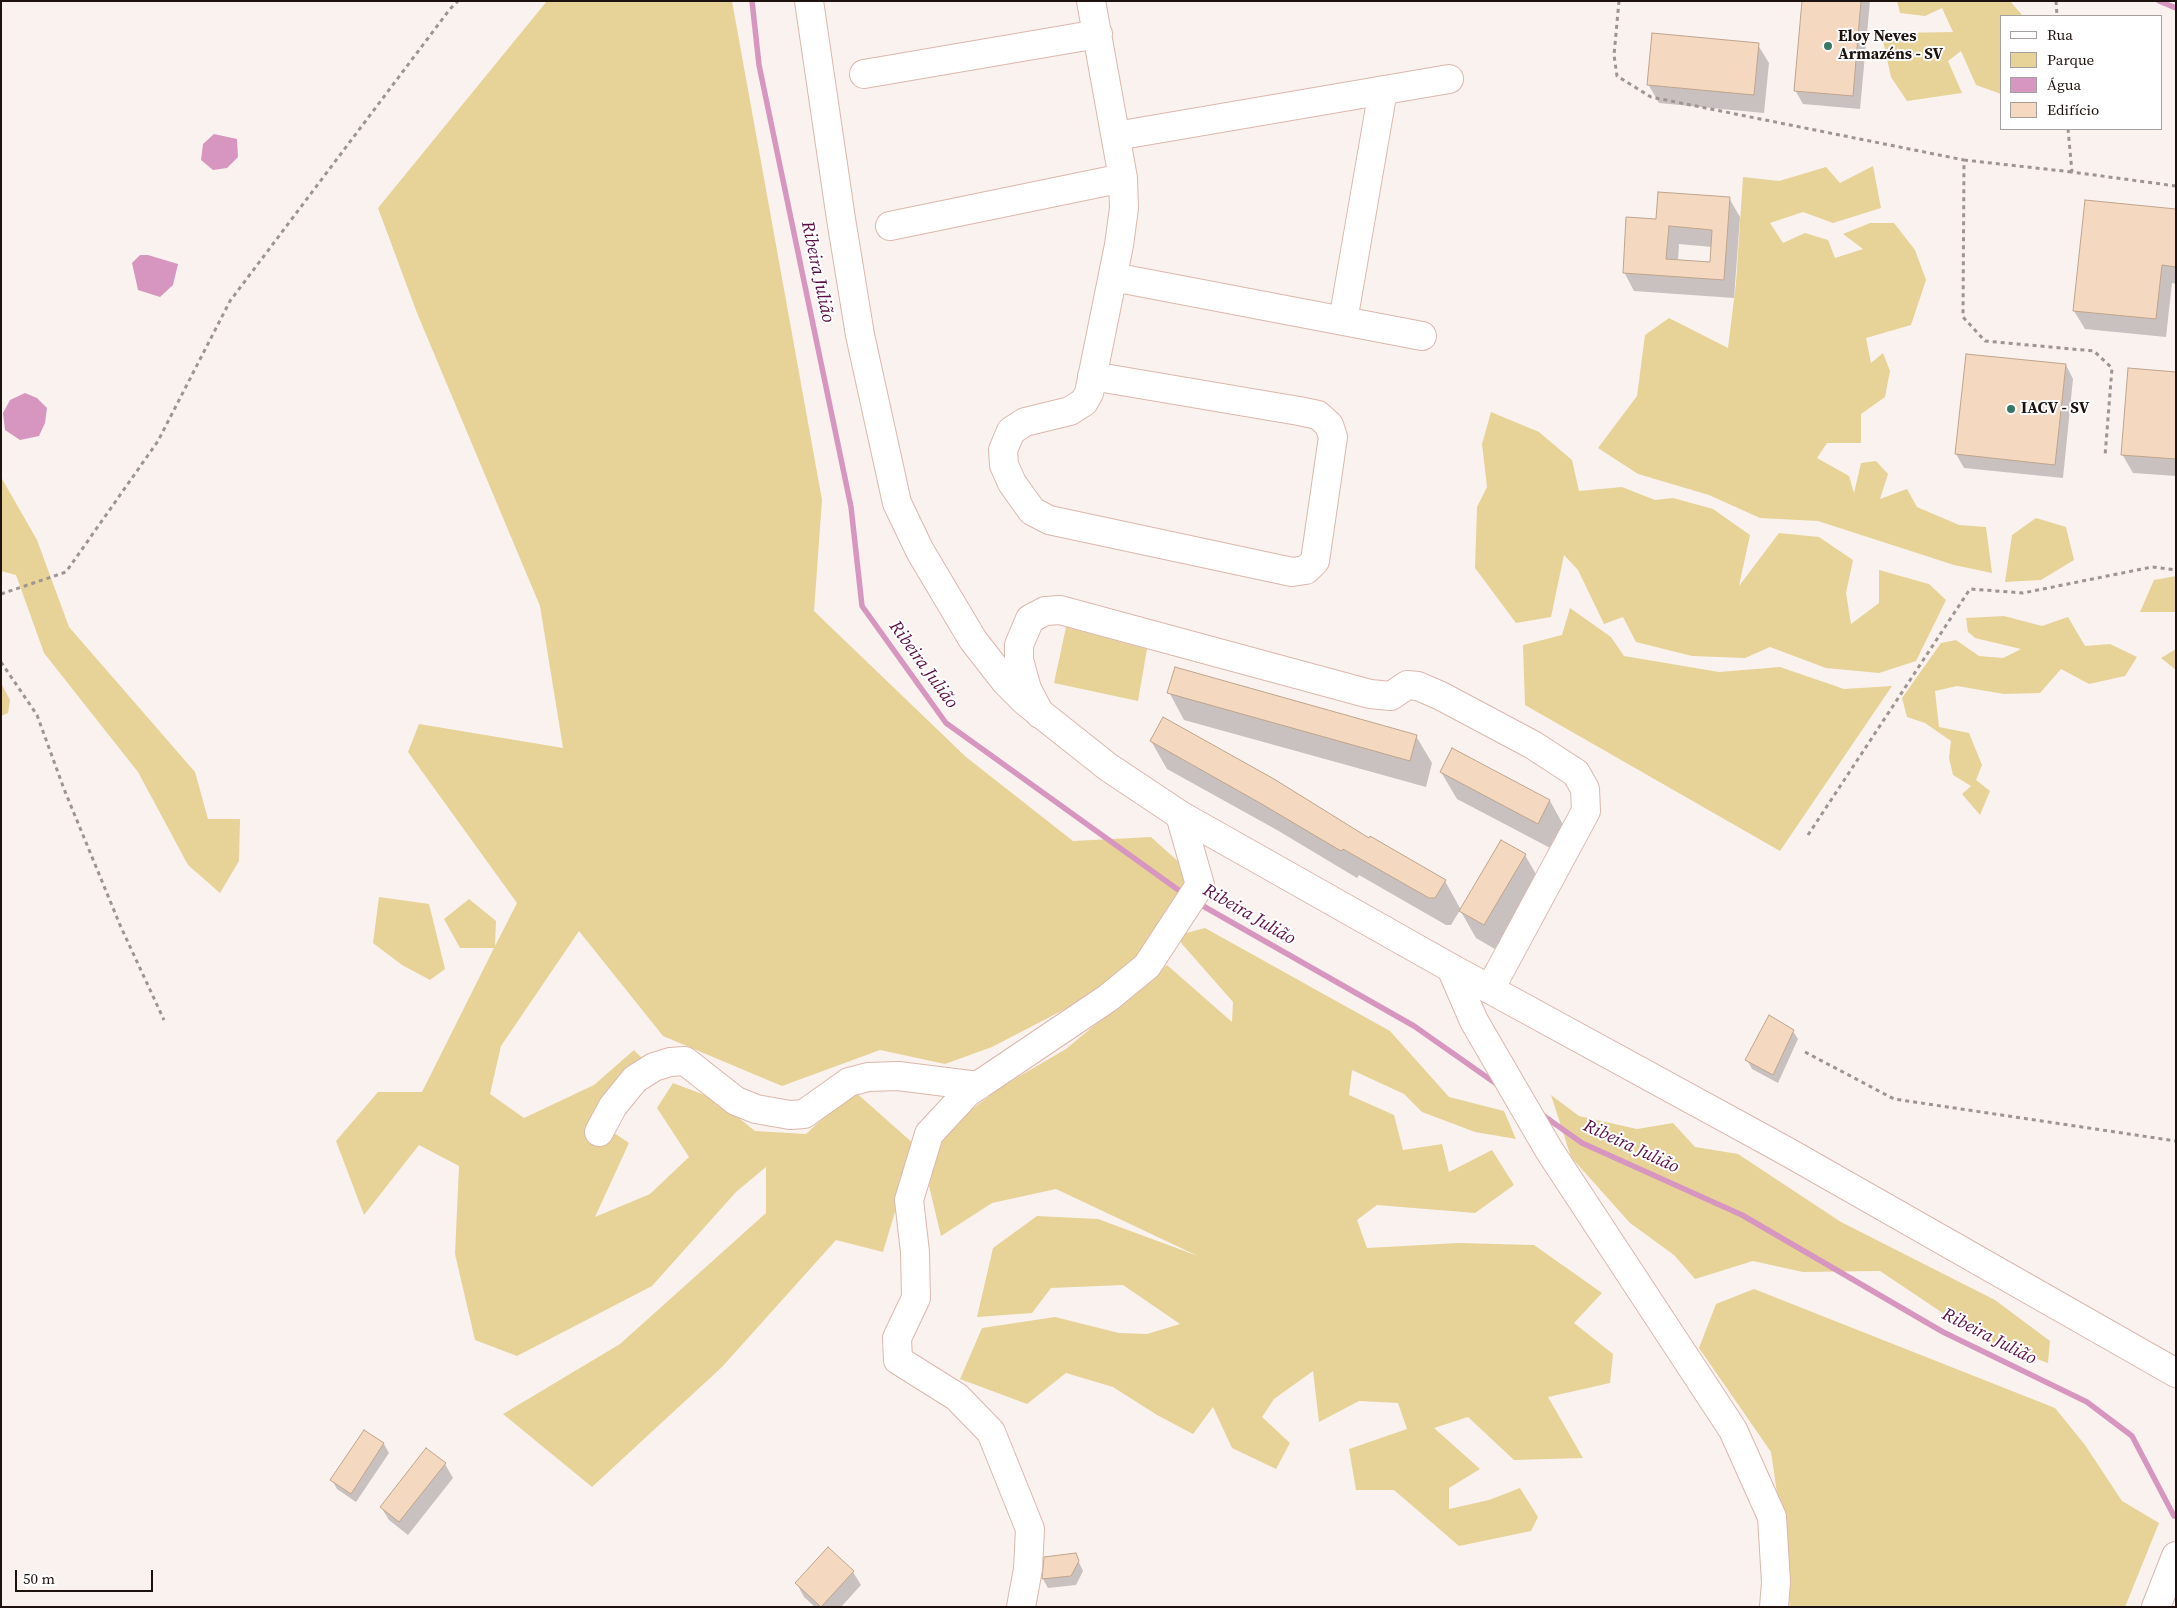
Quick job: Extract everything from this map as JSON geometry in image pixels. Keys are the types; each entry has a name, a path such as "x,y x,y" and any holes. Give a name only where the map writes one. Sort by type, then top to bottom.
{"main road":[{"path":"810,1 841,219 860,335 896,503 920,551 973,640 1005,681 1040,715 1108,767 1180,815 1451,968 1786,1151 2166,1368 2176,1388"},
{"path":"1092,1 1122,178 1124,208 1113,277 1092,376 1084,402 1070,411 1024,422 1011,431 1003,450 1004,466 1012,483 1032,511 1049,520 1292,572 1306,570 1315,561 1333,437 1329,425 1318,415 1092,376"},
{"path":"864,74 1098,34"},
{"path":"1116,136 1449,79"},
{"path":"1343,321 1383,90"},
{"path":"890,226 1122,178"},
{"path":"1113,277 1422,336"},
{"path":"1040,715 1027,690 1019,660 1019,644 1030,619 1045,611 1060,610 1370,694 1391,696 1407,685 1418,686 1441,696 1533,745 1576,773 1586,789 1586,810 1490,989"},
{"path":"1021,1607 1028,1569 1030,1529 991,1432 957,1397 898,1360 897,1338 916,1298 915,1252 909,1200 929,1134 967,1093 1108,998 1147,966 1200,885 1180,815"},
{"path":"1451,968 1474,1021 1549,1150 1733,1430 1772,1516 1776,1582 1774,1607"},
{"path":"599,1132 613,1106 636,1079 654,1067 670,1062 685,1061 736,1101 771,1112 790,1115 804,1114 850,1082 868,1077 898,1076 978,1086"},
{"path":"2156,1607 2176,1556"}],"path":[{"path":"1,594 66,572 158,441 230,301 458,1"},
{"path":"1619,1 1614,55 1617,76 1651,97 1964,160 2176,186"},
{"path":"2056,1 2057,15"},
{"path":"2068,130 2072,172"},
{"path":"1964,160 1963,317 1984,341 2094,351 2106,362 2112,368 2105,456"},
{"path":"1808,835 1970,589 2023,593 2152,567 2176,570"},
{"path":"1,662 37,715 64,789 120,925 164,1020"},
{"path":"1805,1052 1894,1099 2036,1118 2176,1141"}],"green space":[{"path":"547,1 732,1 822,500 814,611 966,757 1073,841 1151,837 1191,873 1123,979 992,1047 945,1064 880,1050 782,1086 663,1036 579,931 501,1046 490,1094 524,1118 594,1085 634,1050 648,1064 595,1120 629,1143 595,1217 650,1194 689,1157 657,1108 673,1083 715,1099 755,1131 806,1134 853,1090 915,1145 883,1252 836,1240 722,1367 592,1487 503,1414 620,1344 766,1213 766,1167 736,1192 652,1286 517,1356 475,1340 455,1254 459,1166 419,1145 364,1215 336,1141 378,1092 422,1092 494,948 460,948 444,919 469,899 496,921 495,946 517,903 408,752 419,724 563,748 540,606 417,313 378,208"},
{"path":"1897,1 2010,1 2022,15 2000,15 2000,94 1976,85 1961,51 1948,61 1962,93 1907,101 1891,77 1883,41 1898,33 1953,32 1942,8 1925,16 1900,13"},
{"path":"1873,166 1881,208 1833,223 1803,212 1770,223 1783,243 1805,233 1828,240 1835,258 1863,249 1843,234 1870,223 1894,223 1915,250 1926,280 1911,325 1866,338 1871,363 1883,353 1890,371 1885,397 1861,414 1861,443 1827,443 1817,458 1849,476 1854,493 1861,463 1876,461 1888,474 1880,499 1907,489 1917,507 1959,525 1986,527 1992,573 1954,565 1818,521 1760,518 1709,495 1638,474 1598,448 1637,396 1645,335 1669,318 1728,348 1736,283 1743,177 1779,181 1826,167 1840,183"},
{"path":"1491,412 1539,432 1572,460 1579,491 1622,487 1655,500 1673,498 1713,509 1750,535 1739,586 1779,533 1819,537 1853,560 1846,593 1851,624 1879,603 1879,570 1929,584 1946,600 1916,661 1879,673 1826,668 1770,647 1745,658 1692,656 1636,642 1623,617 1604,624 1578,570 1564,555 1551,617 1516,623 1475,568 1477,507 1487,487 1482,444"},
{"path":"1,477 37,540 69,627 195,772 208,819 240,819 239,861 220,893 188,865 138,772 44,653 16,575 1,571"},
{"path":"2036,518 2066,527 2074,560 2041,580 2005,582 2012,535"},
{"path":"2176,576 2176,612 2140,612 2154,580"},
{"path":"1570,608 1611,637 1624,656 1719,672 1780,667 1844,689 1892,686 1780,851 1525,705 1523,645 1562,635"},
{"path":"2004,616 2042,626 2068,617 2085,646 2110,644 2137,657 2125,676 2089,684 2061,669 2040,693 2004,694 1957,686 1935,691 1939,727 1969,733 1982,765 1976,780 1990,791 1980,815 1962,794 1971,786 1953,775 1949,758 1951,741 1925,723 1907,717 1902,698 1941,643 1956,640 1979,656 2003,658 2021,649 1975,638 1968,632 1966,618"},
{"path":"1066,627 1147,649 1138,701 1054,683"},
{"path":"2176,649 2176,670 2161,658"},
{"path":"1,683 10,700 8,713 1,716"},
{"path":"379,897 429,904 445,969 430,980 402,965 373,943"},
{"path":"1205,928 1390,1031 1449,1097 1504,1111 1516,1139 1475,1132 1422,1112 1404,1094 1352,1070 1349,1095 1394,1115 1403,1150 1442,1144 1449,1172 1492,1150 1514,1185 1475,1213 1377,1205 1357,1220 1367,1248 1458,1243 1534,1245 1602,1293 1574,1323 1613,1354 1610,1383 1548,1397 1583,1458 1514,1460 1468,1417 1434,1428 1480,1469 1449,1488 1449,1509 1489,1500 1520,1488 1538,1517 1531,1531 1459,1546 1394,1490 1356,1490 1349,1449 1407,1429 1398,1403 1359,1401 1319,1422 1313,1371 1274,1399 1262,1417 1290,1443 1276,1469 1232,1448 1213,1407 1193,1434 1157,1415 1113,1387 1066,1373 1027,1404 960,1379 982,1328 1055,1317 1119,1333 1147,1334 1180,1324 1123,1285 1051,1288 1032,1313 977,1317 993,1248 1037,1216 1098,1219 1198,1256 1056,1189 992,1203 941,1236 929,1186 941,1133 1001,1087 1066,1049 1167,965 1232,1022 1233,1002 1175,936"},
{"path":"1551,1095 1579,1116 1637,1129 1673,1123 1695,1147 1738,1154 1841,1222 1995,1300 2050,1341 2048,1363 1980,1338 1880,1271 1803,1272 1753,1261 1695,1279 1674,1255 1630,1223 1571,1157"},
{"path":"1754,1289 2055,1408 2085,1445 2122,1501 2159,1523 2125,1607 1790,1607 1786,1554 1771,1452 1699,1348 1716,1304"}],"water":[{"path":"214,134 237,139 238,157 227,168 213,170 201,160 203,144"},
{"path":"140,255 148,255 178,264 173,285 160,297 138,290 132,263"},
{"path":"25,393 37,398 47,408 45,423 39,436 20,440 5,430 3,413 10,400"}],"building":[{"name":"Eloy Neves Armazéns - SV","path":"1802,1 1861,1 1853,96 1794,91"},
{"path":"1652,33 1759,43 1754,95 1647,85"},
{"path":"1658,192 1730,197 1724,280 1623,273 1626,217 1656,219","holes":["1669,226 1712,230 1710,262 1666,259"]},
{"path":"2085,200 2176,209 2176,267 2162,265 2156,319 2073,311"},
{"name":"IACV - SV","path":"1966,354 2066,364 2055,465 1955,454"},
{"path":"2128,368 2176,372 2176,459 2121,455"},
{"path":"1175,667 1417,735 1410,761 1167,693"},
{"path":"1163,717 1274,779 1369,838 1370,836 1446,880 1435,898 1429,898 1343,849 1341,851 1150,741"},
{"path":"1452,748 1550,800 1538,824 1440,772"},
{"path":"1501,840 1526,854 1484,925 1459,911"},
{"path":"1769,1015 1794,1030 1773,1075 1745,1060"},
{"path":"364,1430 384,1443 351,1494 330,1480"},
{"path":"426,1448 446,1463 399,1522 380,1507"},
{"path":"828,1547 854,1571 821,1607 795,1583"},
{"path":"1076,1553 1079,1561 1071,1576 1042,1579 1044,1557"}],"waterway":[{"name":"Ribeira Julião","path":"752,1 759,65 851,507 862,606 946,723 1184,894"},
{"path":"2159,1 2176,8"},
{"name":"Ribeira Julião","path":"1196,902 1414,1026 1498,1085"},
{"name":"Ribeira Julião","path":"1541,1114 1582,1143 1742,1215 1943,1332 2087,1402 2132,1436 2174,1516"}],"place":[{"name":"Eloy Neves Armazéns - SV","path":"1828,46"},
{"name":"IACV - SV","path":"2011,409"}]}
